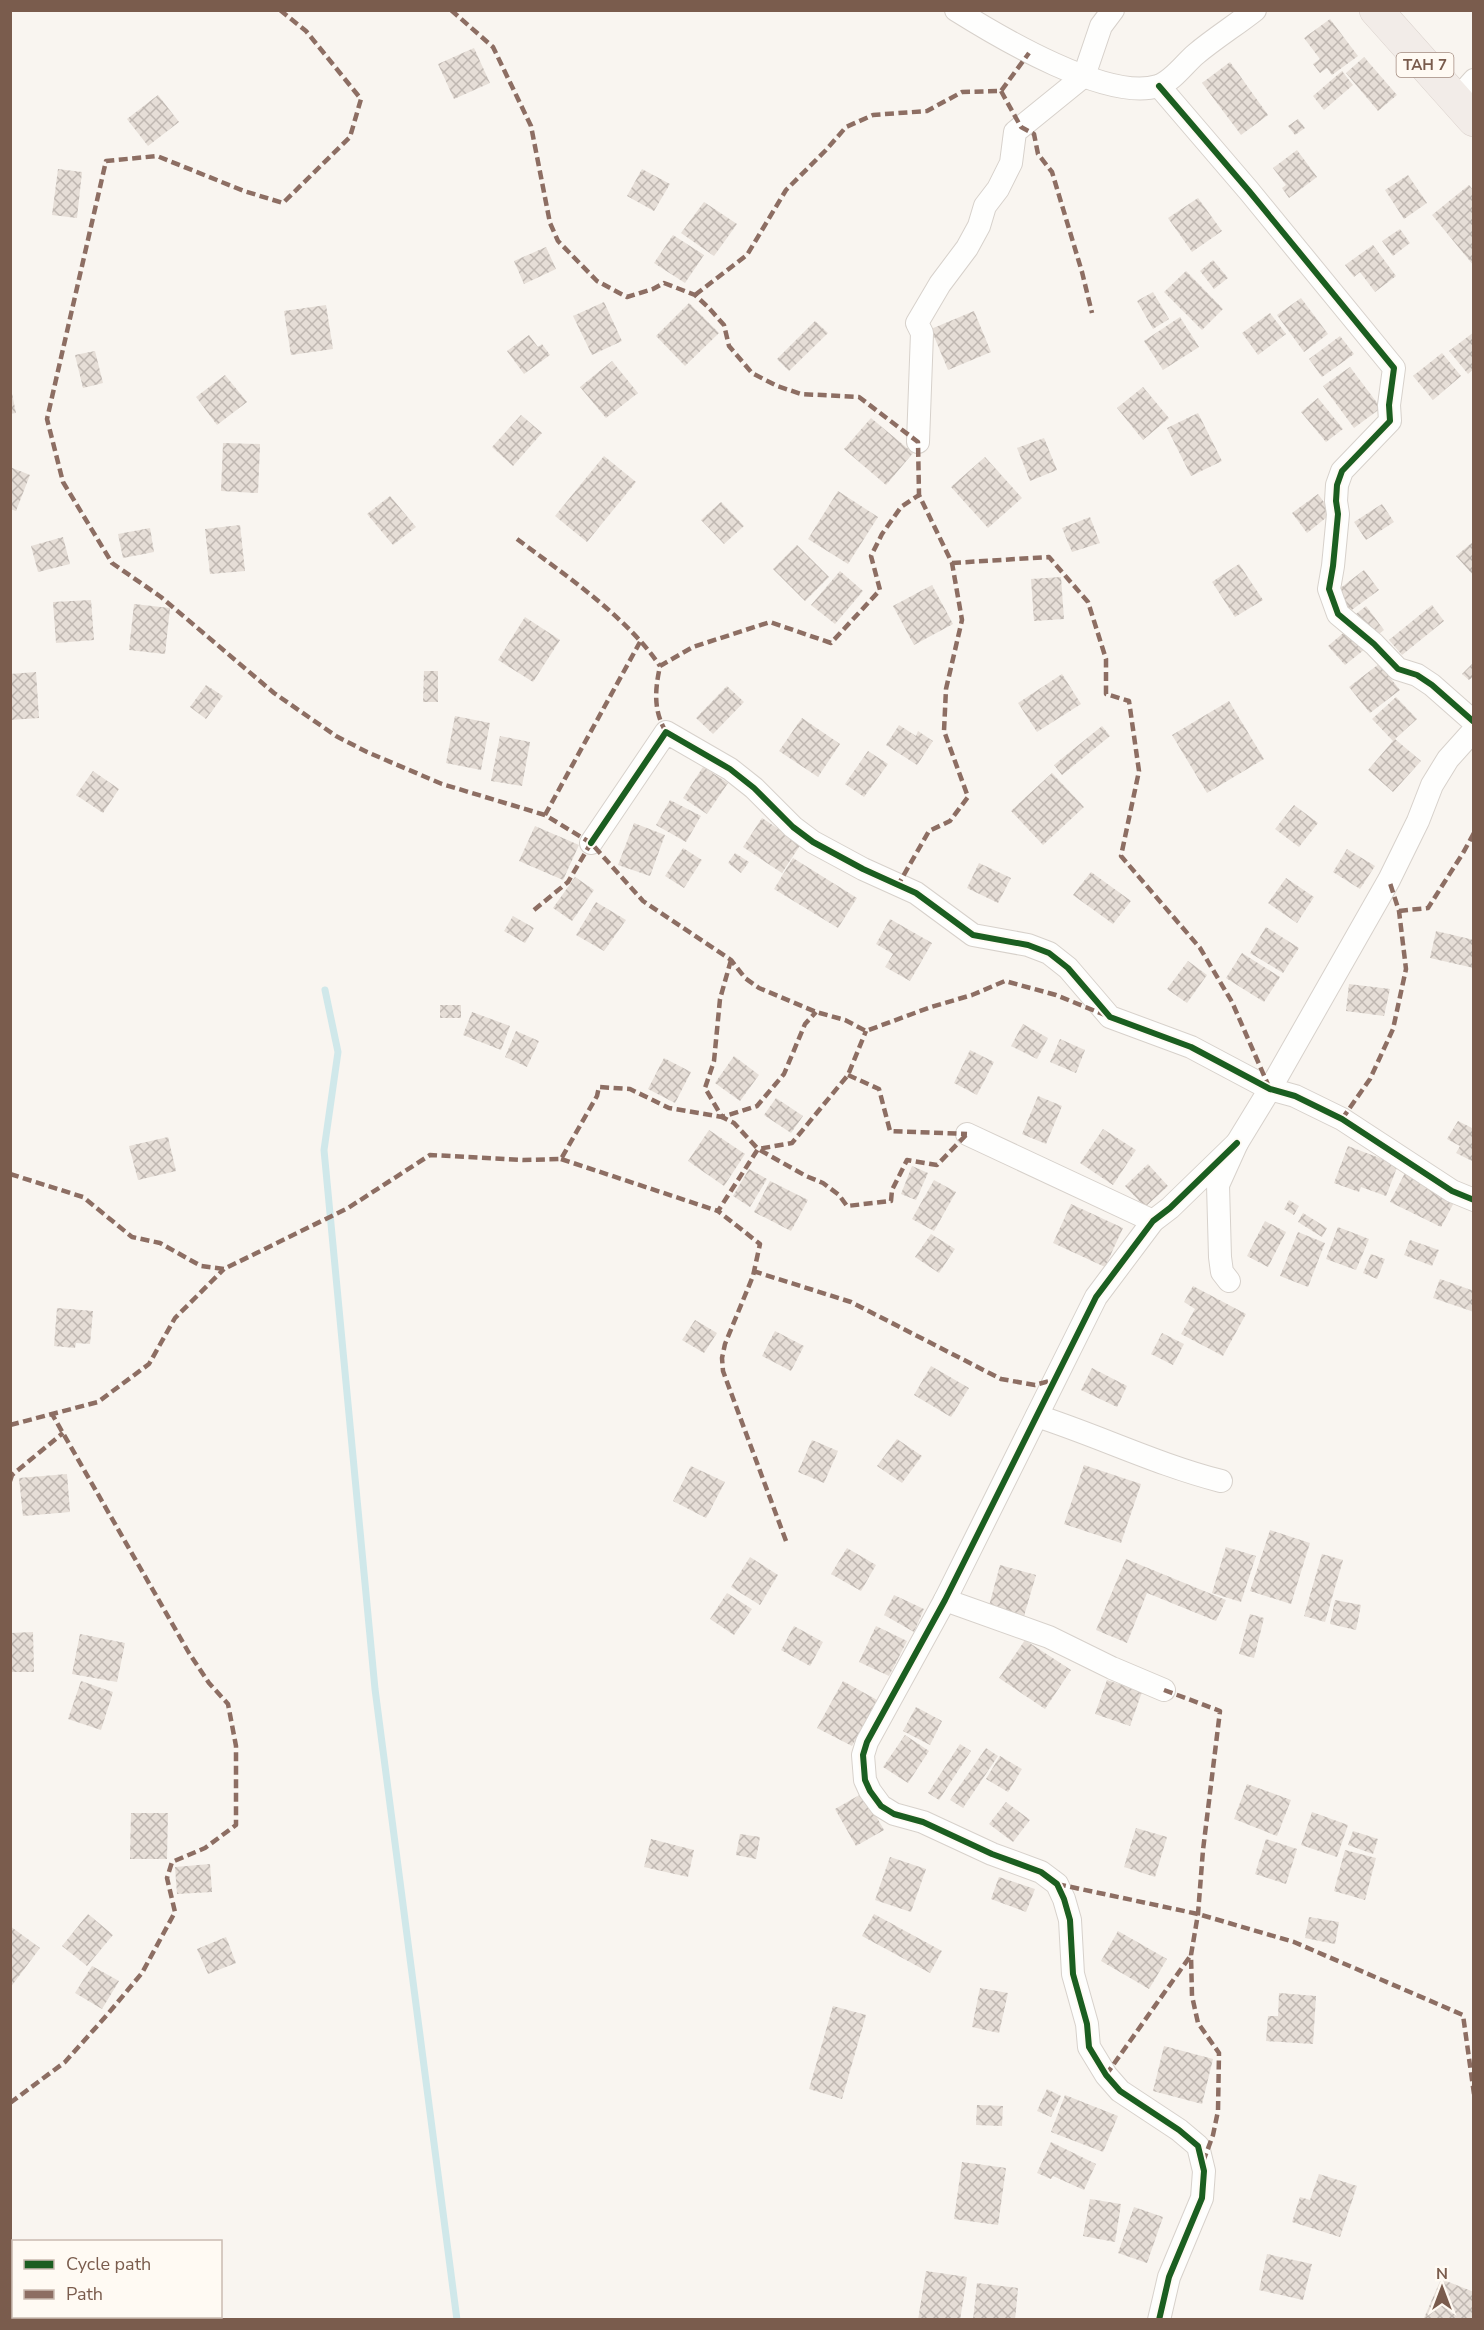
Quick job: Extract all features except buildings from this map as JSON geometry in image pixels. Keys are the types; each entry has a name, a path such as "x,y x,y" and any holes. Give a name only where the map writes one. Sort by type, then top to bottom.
{"highway":[{"name":"TAH 7","path":"1376,10 1468,100"}],"street":[{"path":"956,10 1029,53 1084,76 1130,89 1159,86 1196,53 1255,10"},
{"path":"918,442 922,333 917,323 940,284 967,248 979,226 985,206 998,189 1011,163 1015,132 1084,76 1101,26 1113,10"},
{"path":"1159,86 1249,191 1394,368 1389,405 1390,421 1342,471 1337,485 1338,514 1329,589 1338,614 1374,644 1398,669 1417,675 1432,685 1473,722"},
{"path":"1229,1281 1222,1272 1220,1257 1218,1185 1237,1143 1389,880 1419,821 1432,785 1448,759 1473,730"},
{"path":"591,843 666,732 730,769 754,788 793,827 829,851 916,893 973,935 1028,945 1049,953 1068,968 1110,1017 1191,1047 1270,1089 1295,1096 1342,1119 1452,1191 1473,1200"},
{"path":"967,1134 1153,1221"},
{"path":"1159,2319 1169,2277 1202,2198 1203,2164 1198,2146 1179,2130 1120,2091 1089,2047 1087,2024 1073,1974 1070,1920 1057,1884 1041,1872 992,1854 923,1822 894,1814 881,1806 870,1791 865,1779 862,1755 945,1600 1096,1297 1153,1221 1170,1208 1237,1143"},
{"path":"1037,1416 1182,1471 1221,1481"},
{"path":"945,1600 1049,1637 1164,1690"}],"waterway":[{"path":"325,990 338,1052 324,1150 375,1689 457,2320"}],"marked path":[{"path":"280,10 306,31 361,99 350,137 283,203 244,191 157,156 106,161 47,419 63,482 112,563 161,597 274,693 336,736 442,784 545,815 591,843 643,901 731,960 745,978 759,988 816,1012 845,1020 866,1031 931,1007 972,995 1005,981 1056,995 1105,1015"},
{"path":"451,10 493,47 531,126 550,223 558,241 597,281 627,297 664,283 695,295 724,325 729,346 752,373 777,386 801,394 859,397 918,442 919,495 952,563 962,620 946,689 944,731 968,797 950,821 929,831 898,885"},
{"path":"695,295 747,255 786,190 846,127 873,115 927,111 962,92 1001,91 1029,53"},
{"path":"1001,91 1021,127 1034,134 1038,154 1052,172 1092,313"},
{"path":"666,732 659,716 656,700 660,666 693,647 770,622 831,643 880,590 871,556 882,534 901,507 919,495"},
{"path":"517,539 594,597 630,630 660,666"},
{"path":"952,563 1049,557 1088,602 1106,659 1106,694 1129,701 1139,771 1121,856 1200,948 1232,1002 1269,1087"},
{"path":"545,815 640,642"},
{"path":"1399,911 1428,908 1474,833"},
{"path":"534,910 568,882 591,843"},
{"path":"1342,1119 1370,1079 1393,1029 1406,969 1399,911 1389,880"},
{"path":"731,960 720,999 714,1061 705,1088 722,1117 734,1123 758,1149 823,1183 839,1195 847,1206 891,1201 892,1190 907,1160 937,1165 967,1134"},
{"path":"10,1174 83,1197 132,1237 160,1243 201,1266 224,1269 348,1208 430,1155 523,1160 561,1159 597,1096 599,1087 630,1089 669,1108 722,1117 757,1106 784,1074 805,1024 816,1012"},
{"path":"786,1541 723,1371 722,1358 725,1344 753,1276 760,1244 718,1211 758,1149 792,1143 848,1075 866,1031"},
{"path":"848,1075 879,1089 890,1131 967,1134"},
{"path":"561,1159 718,1211"},
{"path":"10,1425 98,1402 149,1364 175,1318 224,1269"},
{"path":"753,1271 851,1302 1001,1379 1035,1385 1053,1380"},
{"path":"10,2103 65,2062 142,1973 175,1912 167,1878 172,1862 205,1848 236,1825 236,1746 228,1704 209,1683 189,1653 52,1414"},
{"path":"10,1481 12,1475 63,1433"},
{"path":"1164,1690 1220,1711 1203,1850 1198,1914 1191,1955 1192,1996 1198,2023 1219,2053 1218,2111 1213,2135 1203,2162"},
{"path":"1057,1884 1198,1914 1294,1942 1463,2015 1474,2094"},
{"path":"1106,2075 1191,1955"}],"cycle path":[{"path":"1159,86 1249,191 1394,368 1389,405 1390,421 1342,471 1337,485 1338,514 1329,589 1338,614 1374,644 1398,669 1417,675 1432,685 1474,722"},
{"path":"591,843 666,732 730,769 754,788 793,827 813,842 863,869 916,893 973,935 1028,945 1049,953 1068,968 1110,1017 1191,1047 1270,1089 1295,1096 1342,1119 1452,1191 1474,1200"},
{"path":"1159,2320 1169,2277 1202,2198 1204,2171 1198,2146 1179,2130 1120,2091 1106,2075 1089,2047 1087,2024 1073,1974 1070,1920 1057,1884 1041,1872 992,1854 923,1822 894,1814 881,1806 865,1780 863,1755 867,1742 945,1600 1096,1297 1153,1221 1170,1208 1237,1143"}]}
